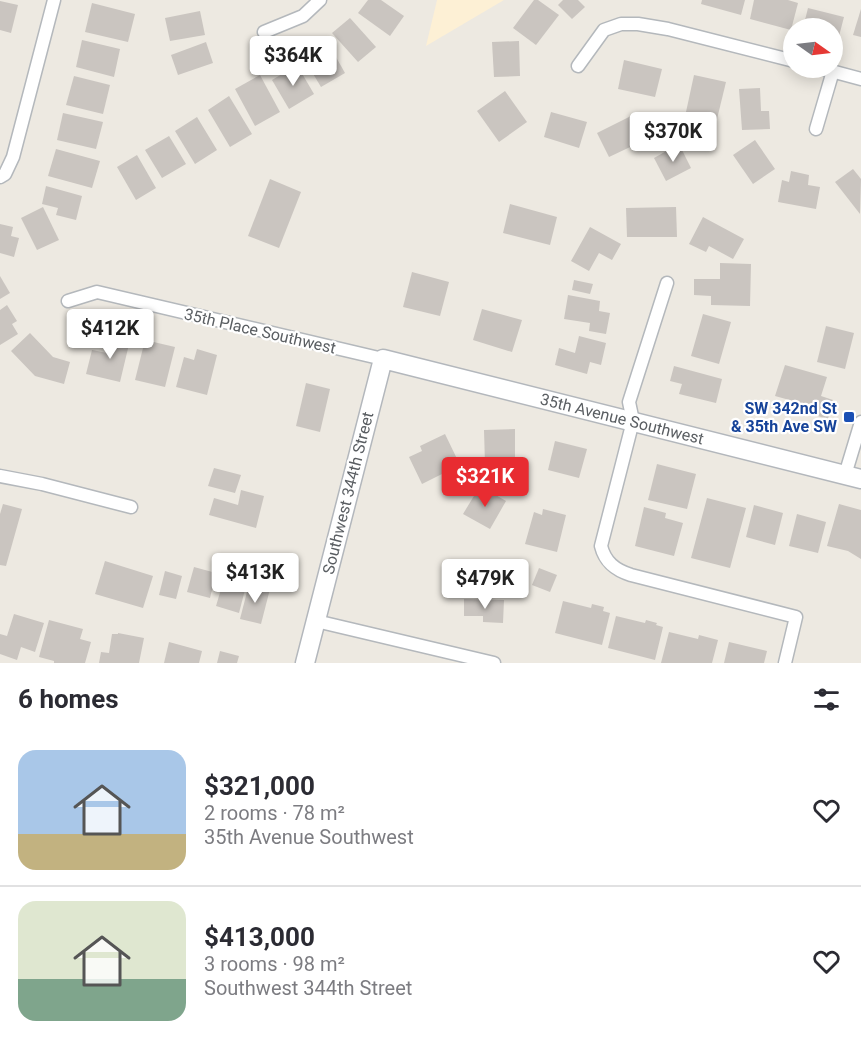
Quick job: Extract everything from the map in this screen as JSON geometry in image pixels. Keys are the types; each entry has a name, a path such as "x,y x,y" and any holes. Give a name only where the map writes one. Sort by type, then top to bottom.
{"street":[{"path":"3,176 13,157 54,0"},
{"path":"264,32 303,16 320,0"},
{"path":"578,66 604,30 621,24 668,29 783,58"},
{"path":"843,74 861,79"},
{"path":"816,129 831,78"},
{"path":"667,283 629,402 633,421 601,546 603,554 618,571 796,617 785,663"},
{"name":"35th Place Southwest","path":"68,301 97,292 383,359"},
{"name":"35th Avenue Southwest","path":"383,359 853,477"},
{"name":"Southwest 344th Street","path":"305,663 383,359"},
{"path":"853,477 861,422"},
{"path":"0,476 42,484 131,507"},
{"path":"316,621 494,663"}],"shaded area":[{"path":"437,0 504,0 426,46"}],"building":[{"path":"368,0 381,0 404,16 390,36 358,13"},
{"path":"534,0 538,0 559,15 536,45 513,28"},
{"path":"563,0 578,0 585,7 572,19 558,5"},
{"path":"702,0 745,0 741,15 701,4"},
{"path":"754,0 788,0 798,3 794,18 783,18 783,28 750,19"},
{"path":"0,1 18,5 11,33 0,30"},
{"path":"92,3 135,14 128,42 85,32"},
{"path":"808,8 844,17 843,21 843,18 806,18"},
{"path":"861,9 861,37 853,35"},
{"path":"200,11 205,35 170,41 165,18"},
{"path":"350,18 376,47 358,62 332,33"},
{"path":"82,40 120,49 114,77 76,67"},
{"path":"519,41 520,76 494,77 492,42"},
{"path":"206,42 213,63 178,75 171,55"},
{"path":"328,43 345,73 321,87 303,57"},
{"path":"624,60 662,69 655,97 618,89"},
{"path":"297,65 314,94 289,109 272,80"},
{"path":"260,75 280,112 255,126 235,89"},
{"path":"694,75 726,82 717,119 686,112"},
{"path":"74,76 110,85 103,114 66,105"},
{"path":"760,88 761,111 769,111 770,129 742,130 739,89"},
{"path":"505,91 527,122 499,142 477,111"},
{"path":"229,96 252,134 230,147 208,110"},
{"path":"551,112 587,122 579,148 544,137"},
{"path":"63,113 103,122 96,149 57,140"},
{"path":"633,115 645,140 609,157 597,133"},
{"path":"197,117 217,150 195,164 175,131"},
{"path":"169,136 186,164 162,178 145,150"},
{"path":"755,140 775,169 753,184 733,155"},
{"path":"679,144 691,168 666,181 654,158"},
{"path":"56,149 100,161 92,188 48,176"},
{"path":"137,155 156,188 136,200 117,167"},
{"path":"853,169 861,179 860,214 835,182"},
{"path":"791,171 809,175 808,185 820,187 816,209 778,202 782,180 789,182"},
{"path":"270,179 301,192 279,248 248,236"},
{"path":"46,186 82,196 76,220 56,215 58,208 42,204"},
{"path":"510,204 557,217 550,245 503,233"},
{"path":"43,207 59,240 37,250 21,218"},
{"path":"676,207 677,237 627,237 626,208"},
{"path":"703,217 744,239 733,259 709,246 706,252 689,244"},
{"path":"0,224 13,227 11,236 19,238 14,257 0,253"},
{"path":"590,227 621,244 612,260 599,253 589,271 571,261"},
{"path":"720,263 751,264 750,306 711,305 711,296 694,295 694,279 720,279"},
{"path":"412,272 449,282 440,316 403,307"},
{"path":"0,276 10,293 0,299"},
{"path":"574,280 593,284 590,294 572,290"},
{"path":"568,295 600,301 599,311 610,313 606,334 589,331 590,323 564,319"},
{"path":"7,305 17,321 12,324 18,334 0,345 0,310"},
{"path":"482,309 522,320 512,352 473,340"},
{"path":"703,314 731,322 719,364 691,356"},
{"path":"826,326 854,333 845,369 817,362"},
{"path":"30,333 53,357 70,362 64,384 35,376 11,351"},
{"path":"111,336 130,340 120,382 86,374 92,350 107,353"},
{"path":"579,336 606,343 601,365 590,362 587,374 555,365 559,348 575,353"},
{"path":"145,340 175,347 165,387 135,380"},
{"path":"197,349 217,355 207,395 176,387 184,357 194,360"},
{"path":"785,365 827,377 821,396 833,400 828,419 790,408 793,401 775,396"},
{"path":"674,366 722,379 716,403 679,394 682,384 670,381"},
{"path":"306,383 330,389 320,432 296,426"},
{"path":"515,429 515,463 485,464 484,430"},
{"path":"445,434 460,465 422,484 409,457 422,451 420,446"},
{"path":"555,441 587,449 579,478 548,470"},
{"path":"657,464 696,474 687,509 648,500"},
{"path":"214,468 241,475 235,493 208,486"},
{"path":"480,486 506,501 490,529 463,514"},
{"path":"241,490 264,496 256,528 209,515 214,498 238,505"},
{"path":"707,498 746,508 730,568 691,558"},
{"path":"3,504 22,509 6,566 0,565 0,514"},
{"path":"839,504 861,510 861,559 848,551 827,546"},
{"path":"754,505 783,513 775,545 746,537"},
{"path":"644,507 666,513 665,518 683,523 674,556 635,546"},
{"path":"543,509 566,515 557,552 525,544 534,512 542,515"},
{"path":"797,514 826,522 818,553 789,546"},
{"path":"105,561 153,576 143,608 95,594"},
{"path":"194,567 216,573 210,598 187,592"},
{"path":"446,568 473,575 468,595 442,588"},
{"path":"539,568 557,575 550,592 532,585"},
{"path":"165,571 182,576 176,599 159,595"},
{"path":"225,576 247,582 239,613 216,606"},
{"path":"249,584 270,589 261,624 240,619"},
{"path":"464,599 504,600 503,623 483,622 483,616 464,616"},
{"path":"563,601 591,608 592,604 604,607 603,611 610,613 602,645 555,633"},
{"path":"14,614 44,623 35,652 21,647 17,660 0,654 0,634 7,636"},
{"path":"616,616 645,623 646,620 663,627 655,660 608,648"},
{"path":"49,620 83,629 80,639 91,642 85,663 54,663 54,661 39,657"},
{"path":"669,632 698,639 699,635 718,640 712,663 661,663"},
{"path":"112,634 144,638 139,663 99,663 101,652 109,653"},
{"path":"169,642 202,651 199,663 164,663"},
{"path":"729,642 767,651 764,663 724,663"},
{"path":"220,651 239,656 237,663 217,663"}],"place":[{"name":"SW 342nd St & 35th Ave SW","path":"849,417"}]}
